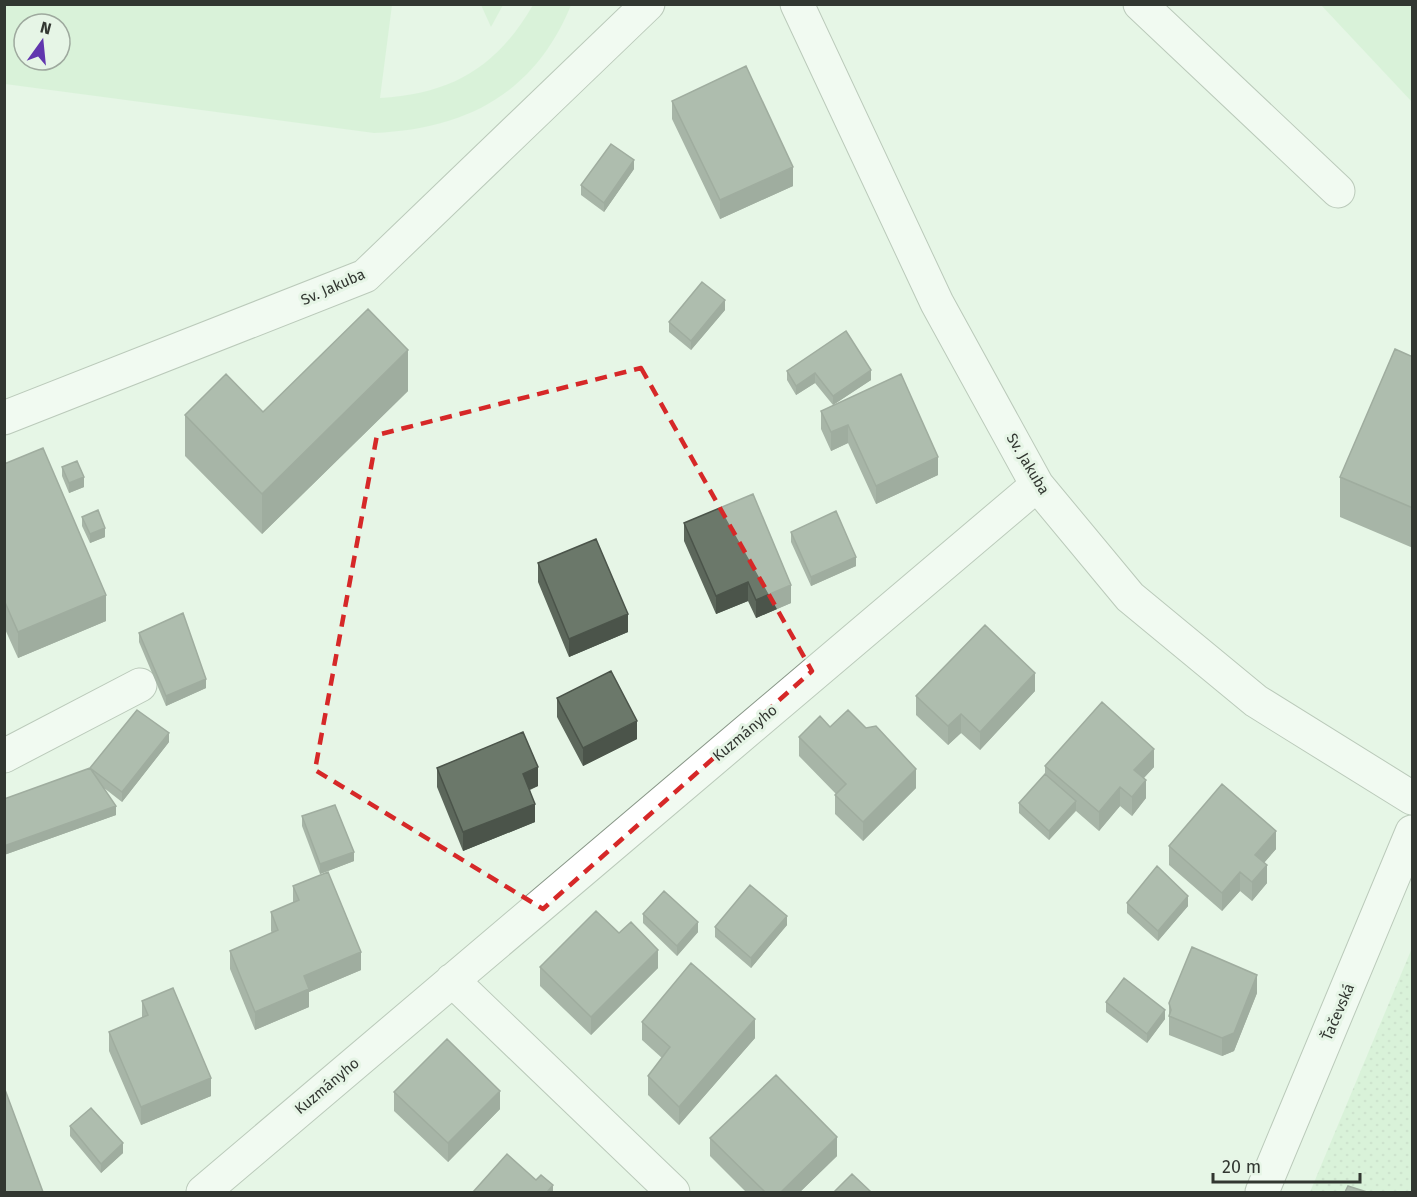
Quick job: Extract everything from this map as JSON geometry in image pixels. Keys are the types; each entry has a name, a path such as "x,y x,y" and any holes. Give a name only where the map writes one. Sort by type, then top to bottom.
{"street":[{"name":"Sv. Jakuba","path":"4,418 365,276 648,4"},
{"name":"Sv. Jakuba","path":"797,4 937,303 1037,485 1130,597 1256,701 1413,798"},
{"path":"1140,4 1338,191"},
{"name":"Kuzmányho","path":"203,1192 1037,485"},
{"path":"4,756 140,685"},
{"name":"Ťačevská","path":"1262,1192 1413,831"},
{"path":"452,980 673,1192"}],"highlighted area":[{"path":"641,368 812,671 543,909 315,770 377,435"}],"green space":[{"path":"5,4 392,5 380,98 406,95 451,83 488,61 519,27 533,5 571,5 556,36 538,62 517,83 494,100 468,114 439,124 374,133 5,84"},
{"path":"481,5 503,5 491,27"},
{"path":"1321,5 1412,5 1412,102"},
{"path":"1412,948 1412,1192 1310,1192"}],"building":[{"path":"746,66 793,167 720,200 672,101"},
{"path":"611,144 634,160 604,203 581,185"},
{"path":"702,282 725,300 691,341 669,322"},
{"path":"368,309 408,350 262,494 185,415 226,374 263,412"},
{"path":"846,331 871,370 833,396 815,373 796,386 787,371"},
{"path":"1395,349 1413,357 1413,508 1340,477"},
{"path":"901,374 938,457 876,486 848,425 831,432 821,411"},
{"path":"43,448 106,595 18,632 4,600 4,464"},
{"path":"77,461 84,477 69,483 62,467"},
{"path":"753,494 791,585 756,600 748,582 716,596 684,523"},
{"path":"98,510 105,528 90,534 82,517"},
{"path":"836,511 856,557 811,577 791,532"},
{"path":"596,539 628,614 569,639 538,563"},
{"path":"183,613 206,679 166,696 139,633"},
{"path":"985,625 1035,673 980,732 961,714 948,726 916,696"},
{"path":"611,671 637,721 583,748 557,698"},
{"path":"1102,702 1154,749 1134,770 1146,780 1132,797 1120,787 1099,812 1045,766"},
{"path":"137,710 169,733 122,792 90,768"},
{"path":"848,710 866,728 876,726 916,769 863,822 835,795 846,784 799,737 820,716 830,727"},
{"path":"523,732 538,767 523,774 535,804 463,832 437,768"},
{"path":"90,768 116,806 4,846 4,799"},
{"path":"1045,774 1076,801 1049,831 1019,803"},
{"path":"1222,784 1276,831 1255,855 1267,865 1252,882 1240,872 1222,893 1169,846"},
{"path":"335,805 354,852 320,864 302,816"},
{"path":"1157,866 1188,896 1158,931 1127,903"},
{"path":"328,872 361,952 304,976 309,989 255,1012 230,951 278,930 271,912 299,900 293,886"},
{"path":"750,885 787,916 751,958 715,927"},
{"path":"664,891 698,922 677,946 643,914"},
{"path":"596,911 619,933 631,922 658,950 591,1017 540,967"},
{"path":"1192,947 1257,975 1234,1033 1222,1038 1169,1016 1171,1010 1169,1003"},
{"path":"691,963 755,1019 679,1107 648,1076 670,1047 642,1022"},
{"path":"1124,978 1165,1010 1147,1034 1106,1002"},
{"path":"173,988 211,1078 141,1107 109,1032 148,1015 142,1001"},
{"path":"447,1039 500,1091 448,1143 394,1092"},
{"path":"776,1075 837,1137 781,1192 765,1192 710,1138"},
{"path":"4,1087 43,1192 4,1192"},
{"path":"91,1108 123,1143 101,1164 70,1126"},
{"path":"507,1154 536,1180 541,1175 553,1185 548,1191 550,1192 473,1192"},
{"path":"852,1174 871,1192 834,1192"},
{"path":"1348,1186 1367,1192 1345,1192"}]}
